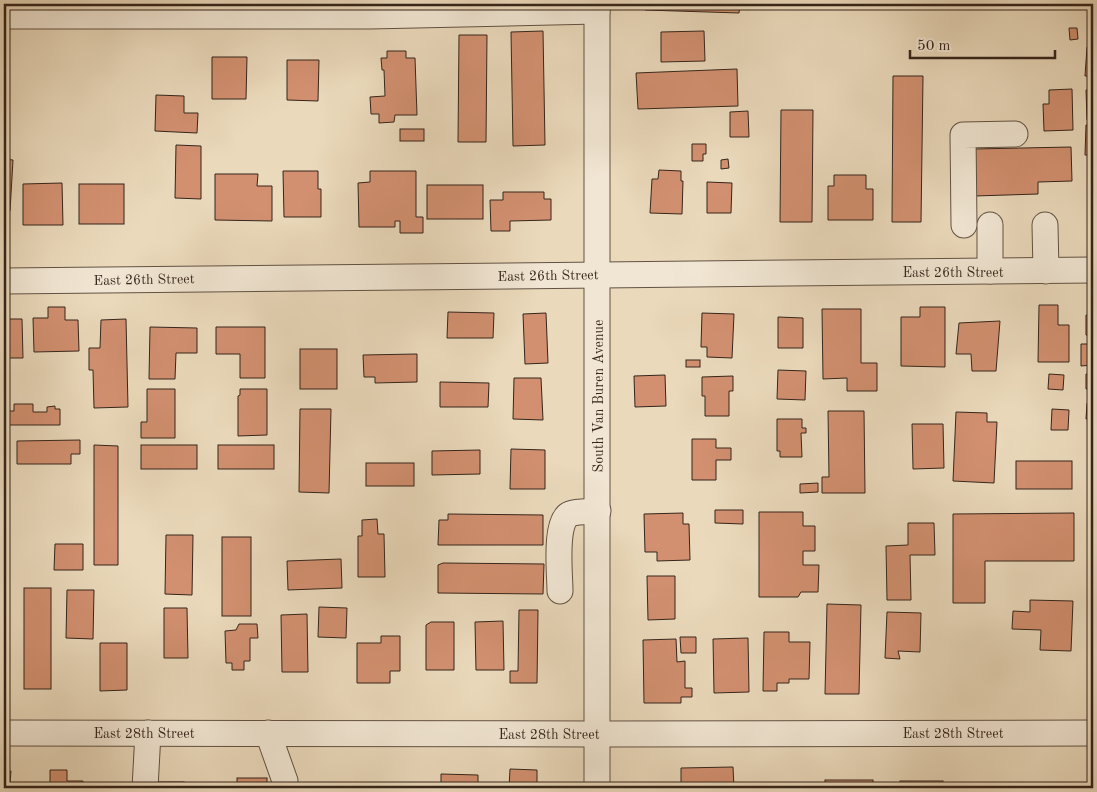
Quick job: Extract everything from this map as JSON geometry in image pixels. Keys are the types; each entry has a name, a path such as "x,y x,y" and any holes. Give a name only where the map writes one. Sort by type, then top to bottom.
{"street":[{"path":"4,16 370,16 597,8"},
{"name":"South Van Buren Avenue","path":"597,8 597,788"},
{"path":"964,225 963,135 1015,134"},
{"path":"990,225 990,271"},
{"path":"1045,225 1046,271"},
{"name":"East 26th Street","path":"4,281 1093,270"},
{"path":"560,591 560,529 565,518 570,514 598,511"},
{"name":"East 28th Street","path":"4,733 1093,733"},
{"path":"145,788 148,733"},
{"path":"268,734 285,781 285,788"}],"building":[{"path":"646,4 740,4 739,13 645,10"},
{"path":"1069,28 1077,28 1078,39 1070,40"},
{"path":"543,31 545,145 513,146 511,32"},
{"path":"704,31 705,61 661,62 661,32"},
{"path":"459,35 487,35 486,142 458,142"},
{"path":"1087,47 1093,47 1093,76 1085,76"},
{"path":"387,51 406,51 406,58 415,58 417,115 395,115 394,122 379,123 379,114 371,114 370,97 385,96 384,70 382,70 381,58 387,58"},
{"path":"212,57 247,57 246,99 212,99"},
{"path":"287,60 319,60 318,101 287,100"},
{"path":"737,69 738,106 638,109 636,73"},
{"path":"893,76 923,76 921,222 892,222"},
{"path":"1072,89 1073,130 1044,131 1043,104 1049,104 1049,90"},
{"path":"1093,89 1093,119 1087,120 1086,90"},
{"path":"156,95 184,96 184,113 198,113 197,133 155,131"},
{"path":"781,110 813,110 812,222 780,222"},
{"path":"748,111 749,137 730,137 730,112"},
{"path":"1086,125 1093,125 1093,155 1085,155"},
{"path":"400,129 424,129 424,141 400,141"},
{"path":"692,144 706,144 706,154 703,154 703,161 692,161"},
{"path":"176,145 201,146 201,199 175,198"},
{"path":"1071,147 1072,181 1038,182 1038,194 975,196 974,149"},
{"path":"4,159 13,160 10,211 4,211"},
{"path":"728,159 729,168 721,169 721,160"},
{"path":"1088,161 1093,161 1093,217 1088,217"},
{"path":"659,170 681,171 681,181 683,181 682,214 650,213 652,179 658,179"},
{"path":"283,171 318,171 318,189 321,189 321,217 284,217"},
{"path":"370,171 416,171 416,217 423,217 423,233 400,233 400,221 395,221 395,227 359,227 358,183 370,182"},
{"path":"215,174 258,174 257,186 272,186 272,221 215,220"},
{"path":"834,175 866,175 866,189 873,189 873,220 828,220 828,186 834,186"},
{"path":"707,182 732,183 731,213 707,213"},
{"path":"62,183 63,225 23,225 23,184"},
{"path":"79,184 124,184 124,224 79,224"},
{"path":"427,185 483,185 483,219 427,219"},
{"path":"503,192 544,192 544,199 551,199 551,220 510,221 510,231 491,231 490,200 503,200"},
{"path":"1039,305 1058,305 1058,325 1069,325 1069,362 1038,362"},
{"path":"48,307 65,307 65,320 78,320 79,351 34,352 33,318 48,318"},
{"path":"920,307 945,307 945,367 901,366 901,317 920,317"},
{"path":"4,308 6,308 6,319 22,319 23,358 4,358"},
{"path":"1090,308 1093,308 1093,336 1086,335 1086,315 1090,315"},
{"path":"822,309 861,309 861,363 877,363 877,391 847,391 847,378 823,379"},
{"path":"448,312 494,313 493,338 447,338"},
{"path":"546,313 548,363 525,364 523,314"},
{"path":"702,313 734,314 732,358 707,357 707,347 701,347"},
{"path":"778,317 803,318 803,348 778,348"},
{"path":"126,319 128,407 94,408 93,370 89,370 89,348 100,348 101,320"},
{"path":"1000,321 996,371 972,371 971,354 956,354 959,323"},
{"path":"150,327 197,328 197,353 176,353 175,379 149,379"},
{"path":"216,327 265,327 265,378 240,378 240,354 216,354"},
{"path":"1088,336 1093,336 1093,365 1081,366 1081,344 1088,344"},
{"path":"300,349 337,349 337,389 300,389"},
{"path":"417,354 417,382 375,383 375,377 364,377 363,355"},
{"path":"686,360 700,360 700,367 686,367"},
{"path":"1090,365 1093,365 1093,395 1090,395 1090,389 1086,389 1086,374 1090,374"},
{"path":"778,370 806,371 805,400 777,399"},
{"path":"1049,374 1064,375 1063,390 1048,389"},
{"path":"665,375 666,406 635,407 634,376"},
{"path":"733,376 733,391 729,391 729,416 705,416 705,396 702,396 702,377"},
{"path":"514,378 541,378 543,420 513,419"},
{"path":"440,382 489,383 488,407 440,407"},
{"path":"147,389 175,389 175,438 141,438 141,422 147,422"},
{"path":"240,389 267,389 267,435 238,436 238,396 240,395"},
{"path":"1090,395 1093,395 1093,425 1091,425 1091,419 1086,419 1087,403 1090,403"},
{"path":"14,404 33,404 33,412 47,412 47,407 55,406 55,409 60,409 60,425 4,425 4,411 14,411"},
{"path":"300,409 331,409 329,493 299,492"},
{"path":"1052,409 1069,410 1068,430 1051,430"},
{"path":"828,411 864,411 865,493 822,493 822,477 829,477"},
{"path":"956,412 987,413 987,422 997,422 994,483 953,481"},
{"path":"777,419 802,419 802,428 806,428 806,433 801,433 802,457 780,457 780,451 777,451"},
{"path":"912,424 943,424 944,468 913,469"},
{"path":"692,439 716,439 716,448 731,448 731,460 716,460 716,480 692,480"},
{"path":"80,440 80,454 71,454 71,464 17,464 17,441"},
{"path":"94,445 118,446 118,565 94,565"},
{"path":"141,445 197,445 197,469 141,469"},
{"path":"218,445 274,445 274,469 218,469"},
{"path":"511,449 545,450 545,489 510,489"},
{"path":"480,450 480,474 432,475 432,451"},
{"path":"1016,461 1072,461 1072,489 1016,489"},
{"path":"366,463 414,463 414,486 366,486"},
{"path":"818,483 818,492 800,493 800,484"},
{"path":"715,510 743,510 743,524 715,523"},
{"path":"759,512 803,512 803,526 815,526 815,551 803,551 803,565 819,565 818,592 801,592 798,597 759,597"},
{"path":"683,513 683,524 689,524 690,560 657,561 657,552 645,552 644,514"},
{"path":"1074,513 1074,561 985,561 985,603 953,603 953,514"},
{"path":"448,514 543,515 543,545 438,545 439,520 448,520"},
{"path":"377,519 378,534 384,534 385,577 358,577 358,536 362,536 362,520"},
{"path":"908,523 934,523 935,555 910,555 911,600 887,600 886,546 908,545"},
{"path":"166,535 193,535 192,595 165,594"},
{"path":"222,537 251,537 251,616 222,616"},
{"path":"55,544 83,544 83,570 54,570"},
{"path":"341,559 342,588 288,590 287,561"},
{"path":"443,563 544,564 543,594 438,593 438,565"},
{"path":"647,576 675,576 675,619 648,620"},
{"path":"24,588 51,588 51,689 24,689"},
{"path":"67,590 94,590 93,639 66,638"},
{"path":"1030,600 1073,601 1071,651 1040,650 1041,630 1012,629 1013,611 1030,612"},
{"path":"827,604 861,605 859,694 825,694"},
{"path":"319,607 347,608 346,638 318,637"},
{"path":"164,608 187,608 188,658 164,658"},
{"path":"519,610 538,610 537,683 510,683 510,671 518,671"},
{"path":"887,612 921,613 920,652 898,651 900,659 885,658"},
{"path":"307,614 308,672 282,672 281,615"},
{"path":"503,621 504,670 476,670 475,622"},
{"path":"431,622 454,622 454,670 426,670 426,625"},
{"path":"239,624 257,624 258,638 250,638 250,661 244,661 244,670 232,670 232,663 226,663 225,631 236,630"},
{"path":"764,632 789,632 789,642 810,642 809,679 789,679 789,683 777,683 777,691 763,691"},
{"path":"381,636 400,636 400,671 390,671 390,683 357,683 357,643 381,643"},
{"path":"680,637 696,637 696,653 681,653"},
{"path":"748,638 749,692 714,693 713,639"},
{"path":"676,639 677,662 685,661 685,688 692,688 692,697 681,697 681,703 644,703 643,640"},
{"path":"100,643 127,643 127,690 100,691"},
{"path":"733,767 734,788 681,788 681,768"},
{"path":"510,769 537,770 537,788 509,788"},
{"path":"50,770 67,770 67,781 83,781 83,788 36,788 36,783 50,783"},
{"path":"4,771 11,771 10,783 23,783 23,788 4,788"},
{"path":"441,774 478,775 478,788 441,788"},
{"path":"237,778 267,778 267,788 237,788"},
{"path":"825,780 873,780 873,788 825,788"},
{"path":"900,781 943,781 943,788 900,788"},
{"path":"157,782 184,782 184,788 157,788"}]}
